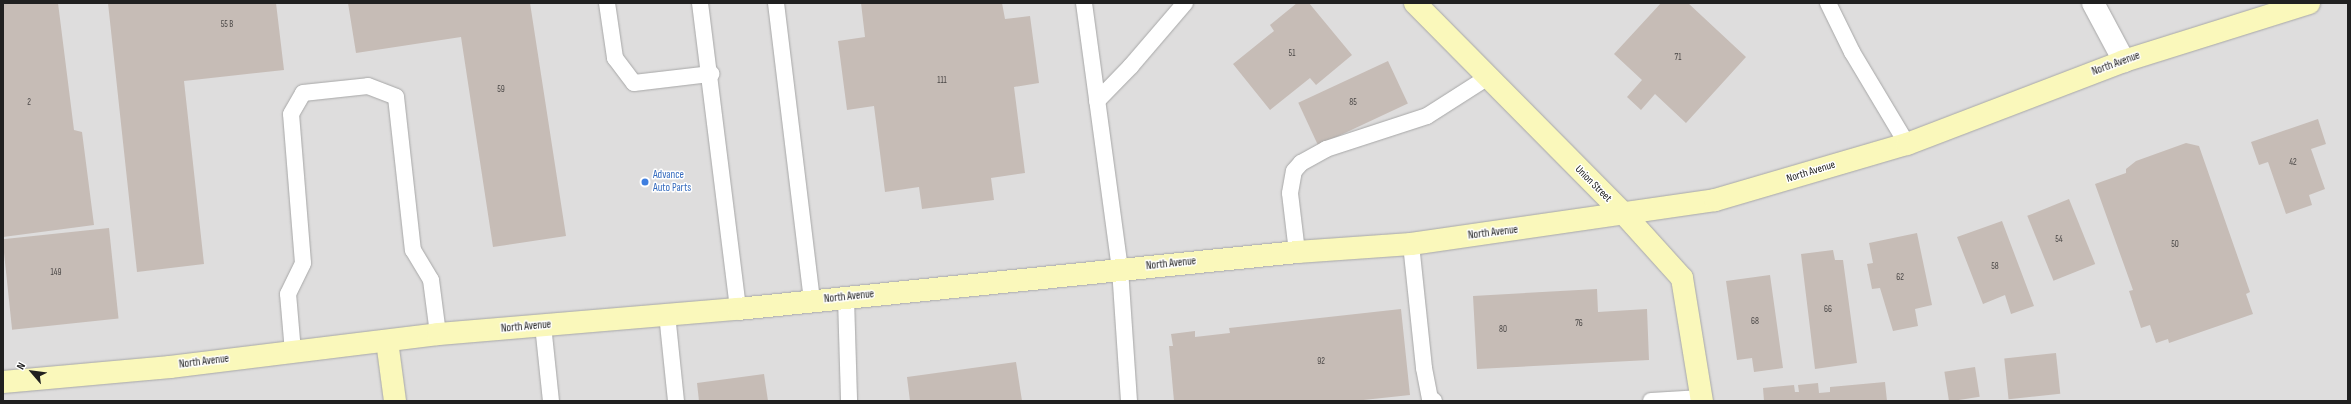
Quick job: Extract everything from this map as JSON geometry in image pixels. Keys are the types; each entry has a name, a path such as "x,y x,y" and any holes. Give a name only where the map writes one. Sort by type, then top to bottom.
{"main road":[{"name":"Union Street","path":"1415,3 1624,215 1682,278 1702,399"},
{"name":"North Avenue","path":"3,382 170,367 438,334 738,309 1297,252 1411,244 1624,215 1716,200 1907,144 2124,61 2309,3"},
{"path":"387,341 396,401"}],"street":[{"path":"2093,3 2124,61"}],"lane":[{"path":"607,3 615,58 634,83 711,74"},
{"path":"700,3 711,74 738,309"},
{"path":"776,3 812,301"},
{"path":"1084,3 1120,270 1129,401"},
{"path":"1097,101 1131,66 1185,3"},
{"path":"1828,3 1852,52 1907,144"},
{"path":"1297,252 1290,193 1294,170 1326,149 1427,116 1488,78"},
{"path":"293,352 288,294 303,263 292,114 303,94 360,86 368,86 396,97 413,250 431,280 438,334"},
{"path":"1411,244 1424,368 1430,398 1434,401"},
{"path":"846,298 849,401"},
{"path":"667,314 676,401"},
{"path":"543,326 551,401"},
{"path":"1650,401 1702,399"}],"shaded area":[{"path":"3,3 2348,3 2348,401 3,401"}],"building":[{"path":"3,3 58,3 74,130 82,132 94,225 3,237"},
{"path":"108,3 276,3 284,70 184,81 204,264 137,272"},
{"path":"348,3 530,3 566,236 493,247 461,37 356,53"},
{"path":"861,3 1002,3 1005,19 1030,16 1039,83 1014,87 1025,173 991,178 994,200 922,209 919,187 885,192 874,106 847,110 838,41 865,37"},
{"path":"1297,3 1309,3 1352,55 1316,85 1310,78 1270,110 1233,64 1274,31 1270,25"},
{"path":"1661,3 1688,3 1746,57 1686,123 1655,94 1641,110 1627,97 1642,80 1614,54"},
{"path":"1388,61 1408,104 1318,145 1298,103"},
{"path":"2318,119 2326,144 2311,149 2325,189 2309,195 2312,205 2286,214 2268,162 2259,165 2251,142"},
{"path":"2186,143 2199,146 2250,292 2246,294 2253,314 2169,343 2168,339 2156,343 2150,325 2141,328 2129,291 2133,290 2095,184 2126,173 2126,169 2136,161"},
{"path":"2069,199 2095,264 2053,281 2027,216"},
{"path":"2002,221 2034,306 2011,314 2005,295 1983,304 1957,237"},
{"path":"109,228 119,319 12,330 3,239"},
{"path":"1917,233 1932,305 1915,309 1918,326 1893,331 1880,288 1872,289 1867,264 1873,263 1869,243"},
{"path":"1833,250 1835,260 1843,260 1857,363 1815,369 1801,254"},
{"path":"1770,275 1783,368 1754,372 1752,358 1737,360 1726,281"},
{"path":"1597,289 1598,312 1647,309 1649,360 1477,369 1473,296"},
{"path":"1401,309 1410,395 1354,401 1174,401 1169,346 1173,346 1171,334 1195,331 1195,337 1230,333 1229,328"},
{"path":"2056,353 2060,394 2009,399 2004,358"},
{"path":"1016,362 1022,401 910,401 907,377"},
{"path":"1975,367 1980,397 1949,401 1944,372"},
{"path":"764,374 768,401 699,401 697,383"},
{"path":"1885,382 1887,401 1764,401 1763,388 1794,385 1795,392 1799,392 1798,385 1818,383 1819,393 1830,392 1830,387"}],"place":[{"name":"Advance Auto Parts","path":"645,182"}]}
